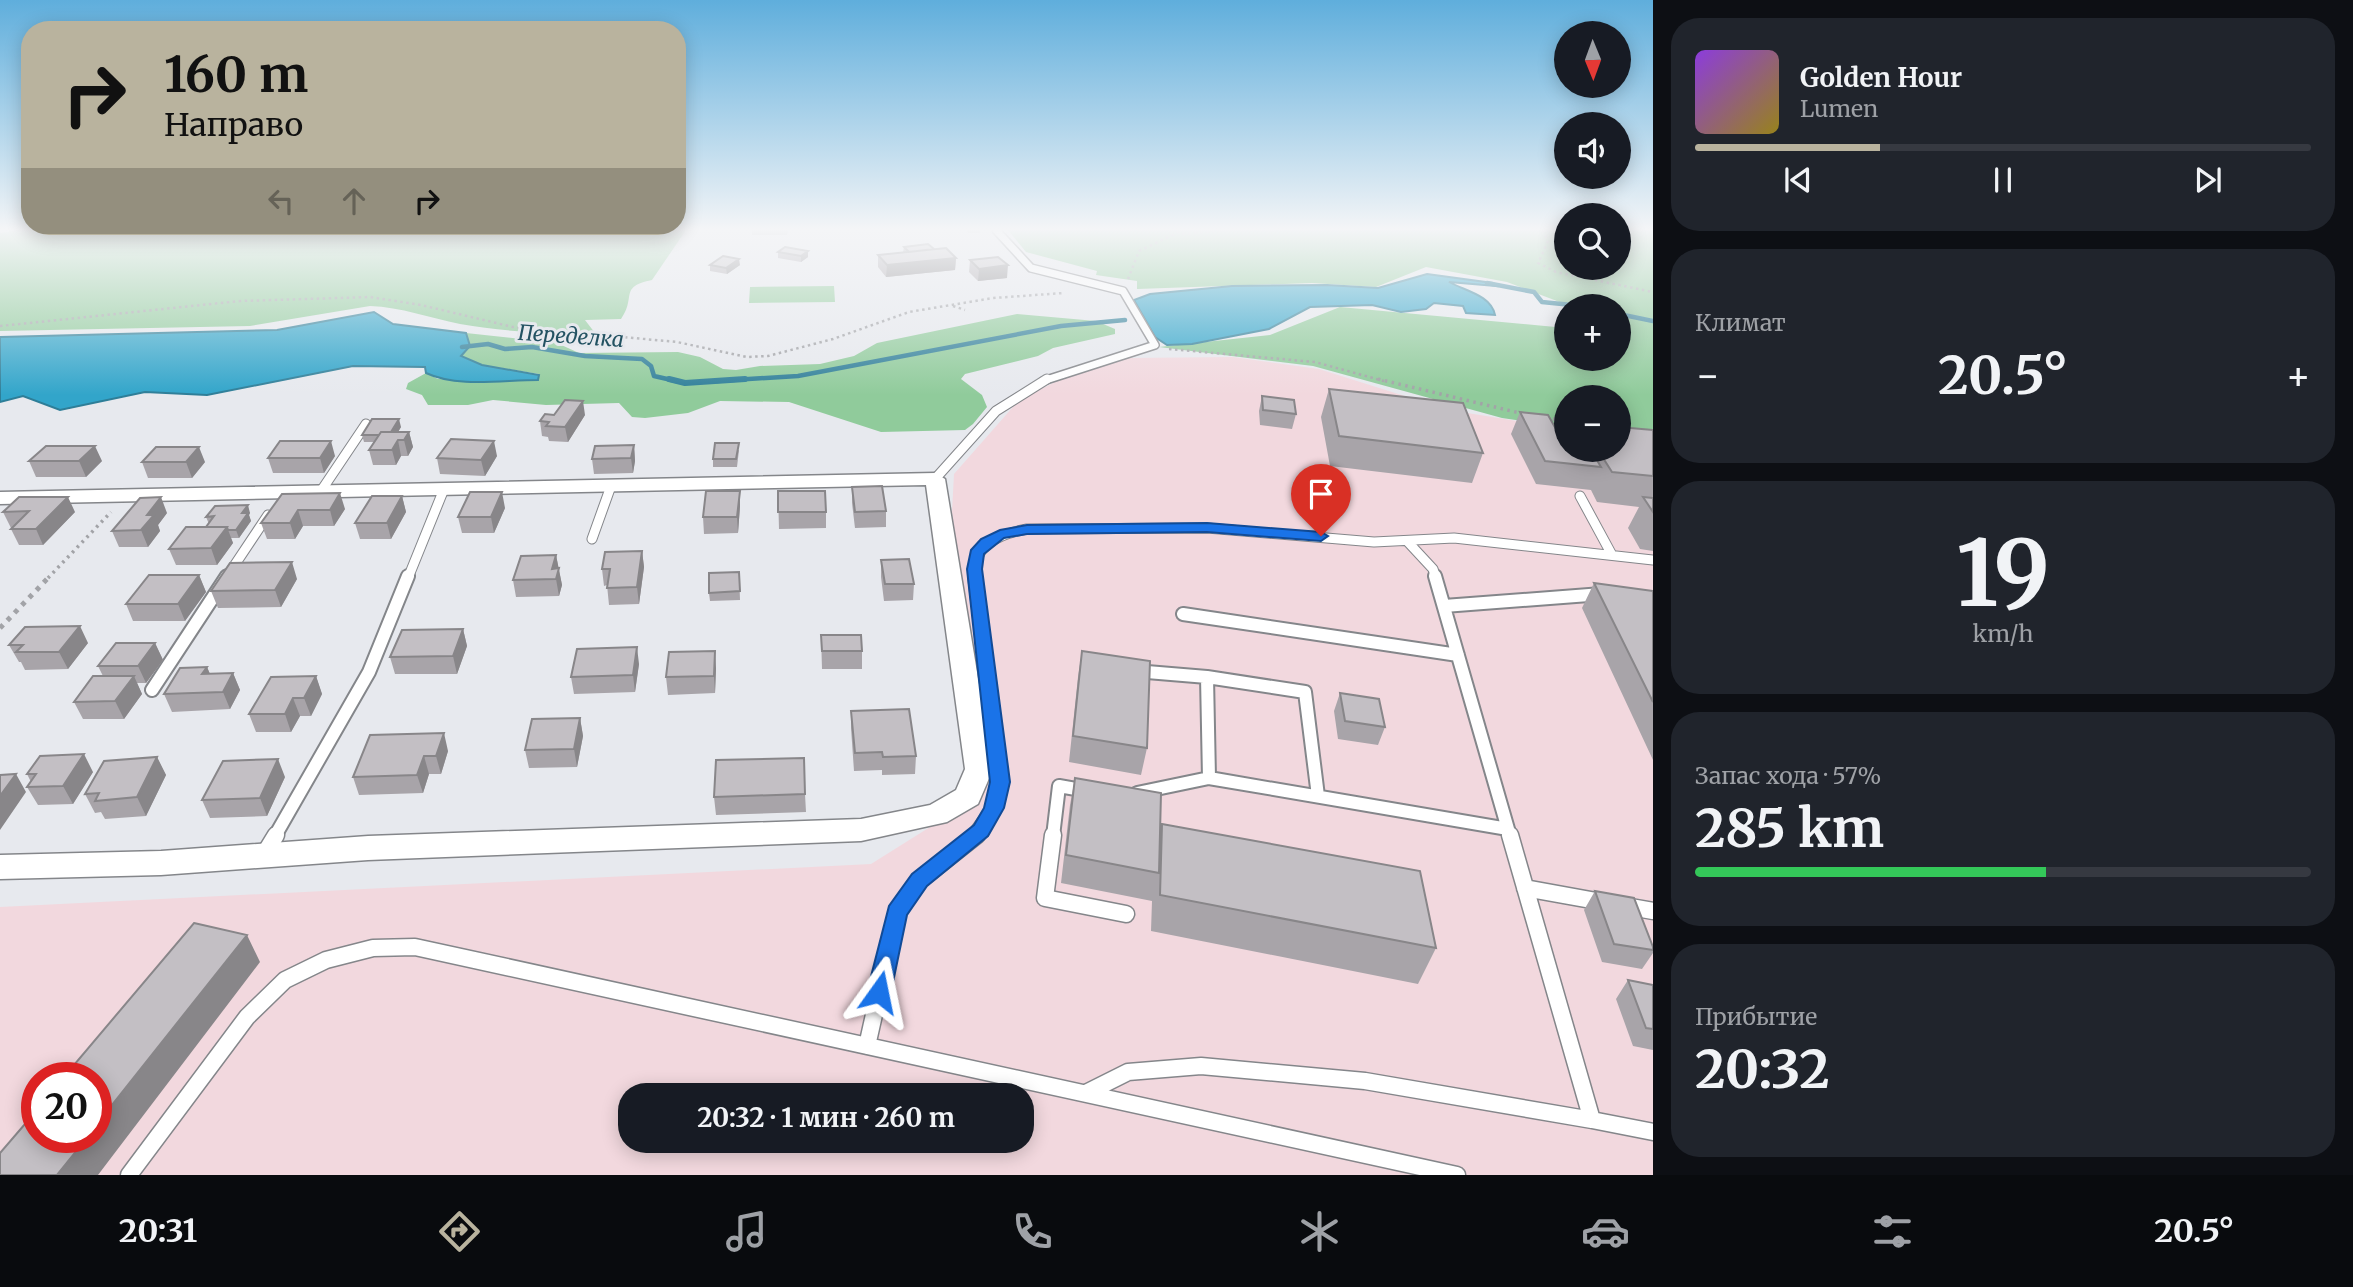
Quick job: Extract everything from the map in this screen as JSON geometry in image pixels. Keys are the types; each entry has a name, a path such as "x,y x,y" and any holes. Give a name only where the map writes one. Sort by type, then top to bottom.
{"street":[{"path":"0,498 936,479 979,769 968,797 937,814 861,830 264,855 161,863 0,867"}],"lane":[{"path":"936,479 998,410 1037,385 1087,366 1150,349 1154,345 1123,291 1103,285"},
{"path":"321,491 366,424"},
{"path":"592,539 611,486"},
{"path":"264,855 369,672 444,489"},
{"path":"152,690 283,492"},
{"path":"1580,496 1612,555"},
{"path":"867,1046 897,912 920,880 981,831 994,808 1000,782 974,569 976,554 987,542 1000,534 1027,530 1193,528 1407,541 1454,538 1653,560"},
{"path":"1407,541 1433,569 1592,1119"},
{"path":"1444,606 1592,593 1617,596"},
{"path":"1184,614 1458,655"},
{"path":"1126,671 1207,677 1306,692 1318,796"},
{"path":"1207,677 1209,778"},
{"path":"1121,797 1209,778 1508,829"},
{"path":"1096,792 1059,786 1045,898 1126,914"},
{"path":"1525,888 1653,911"},
{"path":"130,1175 247,1017 285,980 326,960 373,948 415,947 1457,1175"},
{"path":"1086,1093 1128,1072 1201,1066 1365,1081 1592,1119 1653,1132"}],"path":[{"path":"1116,288 1125,285"},
{"path":"1618,285 1653,292"},
{"path":"0,326 240,301 370,297 421,305 513,327 677,342 747,357 784,352 909,312 1075,292"},
{"path":"952,305 965,310"},
{"path":"1154,345 1315,362 1428,393 1528,415"},
{"path":"1541,417 1554,419"},
{"path":"0,628 127,495"}],"shaded area":[{"path":"1233,357 1319,369 1449,410 1554,427 1554,462 1631,462 1631,448 1653,443 1653,1175 0,1175 0,907 871,864 938,822 979,803 986,781 952,512 954,474 1019,400 1055,382 1127,358"}],"green space":[{"path":"0,285 638,285 631,290 626,311 621,319 585,320 595,333 494,329 393,308 370,306 250,326 0,331"},
{"path":"1137,285 1259,285 1137,289"},
{"path":"1341,285 1381,285 1376,287"},
{"path":"1514,285 1653,285 1653,438 1631,435 1631,385 1554,385 1554,425 1502,418 1313,366 1159,347 1270,335 1340,307 1554,327 1554,371 1631,371 1631,294 1554,294 1554,300"},
{"path":"834,286 835,302 749,303 750,287"},
{"path":"1017,314 1096,321 1115,329 1115,334 1053,348 1038,356 965,374 961,379 982,395 987,407 965,430 881,432 789,402 720,401 688,413 645,418 632,417 619,403 546,405 493,400 468,405 428,405 422,395 406,389 408,383 426,373 438,379 538,380 539,374 482,365 460,356 470,346 466,333 557,343 579,353 678,352 700,357 723,369 736,370 760,366 820,364 854,356 877,343"}],"water":[{"path":"1327,285 1378,288 1389,285 1455,285 1483,298 1493,308 1495,315 1466,313 1463,306 1434,303 1426,309 1401,312 1372,305 1310,307 1269,329 1192,344 1167,345 1155,337 1134,300 1150,294 1232,286"},
{"path":"374,312 393,324 466,333 470,346 461,356 482,365 539,375 538,380 466,382 439,378 426,373 425,367 353,366 207,395 145,392 60,410 23,396 0,402 0,337 277,330"}],"building":[{"path":"1329,389 1463,403 1483,453 1339,436"},
{"path":"1262,396 1294,400 1296,414 1263,410"},
{"path":"565,400 583,401 565,427 546,426 549,422 540,421 545,414 554,415"},
{"path":"1520,412 1548,415 1554,426 1554,462 1545,461"},
{"path":"372,419 399,419 391,432 362,435"},
{"path":"1631,428 1653,430 1653,476 1612,472 1606,462 1631,462"},
{"path":"381,432 409,432 404,440 398,440 392,450 369,450"},
{"path":"451,439 494,441 481,460 437,458"},
{"path":"280,441 331,441 320,458 268,458"},
{"path":"715,443 739,443 736,459 713,459"},
{"path":"634,445 631,458 592,459 595,446"},
{"path":"46,446 95,446 79,461 29,461"},
{"path":"156,447 199,447 186,462 142,462"},
{"path":"1554,462 1598,462 1601,467"},
{"path":"882,486 886,511 855,512 852,487"},
{"path":"706,491 740,491 737,517 703,517"},
{"path":"778,491 825,491 826,512 778,512"},
{"path":"470,492 502,492 491,517 458,517"},
{"path":"340,493 330,510 298,510 290,523 261,523 282,494"},
{"path":"372,496 402,496 387,523 355,523"},
{"path":"19,497 68,497 36,529 11,529 29,511 3,512"},
{"path":"161,497 147,515 154,515 141,530 112,531 140,498"},
{"path":"1643,497 1653,498 1653,512"},
{"path":"248,505 242,513 248,513 236,530 206,527 214,516 206,517 215,506"},
{"path":"186,527 227,527 211,548 169,549"},
{"path":"642,551 637,587 607,588 610,569 602,569 605,552"},
{"path":"556,555 552,569 559,568 556,579 513,580 521,556"},
{"path":"909,559 914,584 885,584 881,560"},
{"path":"292,562 275,590 211,591 230,563"},
{"path":"739,572 740,591 709,593 709,573"},
{"path":"149,575 199,575 178,604 126,604"},
{"path":"1594,583 1653,591 1653,702"},
{"path":"80,626 59,652 16,652 23,645 9,645 25,627"},
{"path":"463,629 453,656 390,657 402,630"},
{"path":"821,635 861,635 862,651 822,651"},
{"path":"116,643 155,643 138,666 98,666"},
{"path":"637,647 633,675 571,677 577,649"},
{"path":"715,651 714,676 666,677 669,652"},
{"path":"1082,651 1150,661 1147,748 1073,736"},
{"path":"207,667 202,674 233,673 223,692 164,694 180,668"},
{"path":"93,676 134,676 115,701 74,702"},
{"path":"316,676 304,698 293,698 285,714 249,714 271,677"},
{"path":"1340,693 1379,699 1385,727 1345,721"},
{"path":"909,709 916,756 883,757 882,752 855,753 851,711"},
{"path":"580,718 574,749 525,750 532,719"},
{"path":"444,733 436,756 424,756 417,775 353,777 370,735"},
{"path":"84,754 63,786 27,787 36,774 27,774 40,756"},
{"path":"157,757 137,797 95,801 99,793 85,794 104,761"},
{"path":"804,758 805,794 714,797 716,760"},
{"path":"278,759 260,798 202,800 223,761"},
{"path":"16,774 0,796 0,775"},
{"path":"1075,778 1161,793 1159,873 1066,855"},
{"path":"1162,824 1420,871 1436,948 1160,895"},
{"path":"1595,891 1634,898 1653,950 1614,944"},
{"path":"194,923 247,935 112,1105 112,1062 77,1062"},
{"path":"1628,980 1653,985 1653,1029 1646,1028"},
{"path":"21,1129 21,1153 75,1153 57,1175 0,1175 0,1153"}],"waterway":[{"name":"Переделка","path":"1497,285 1534,292 1542,302 1554,303"},
{"name":"Переделка","path":"1631,316 1653,321"},
{"name":"Переделка","path":"717,381 798,376 1061,326 1125,320"},
{"name":"Переделка","path":"462,347 488,344 505,349 532,347 585,356 642,359 651,366 654,376 676,381"},
{"name":"Переделка","path":"669,379 685,383 745,379"}],"route":[{"path":"879,992 897,912 920,880 981,831 994,808 1000,782 974,569 976,554 987,542 1000,534 1027,530 1207,528 1321,536"}]}
